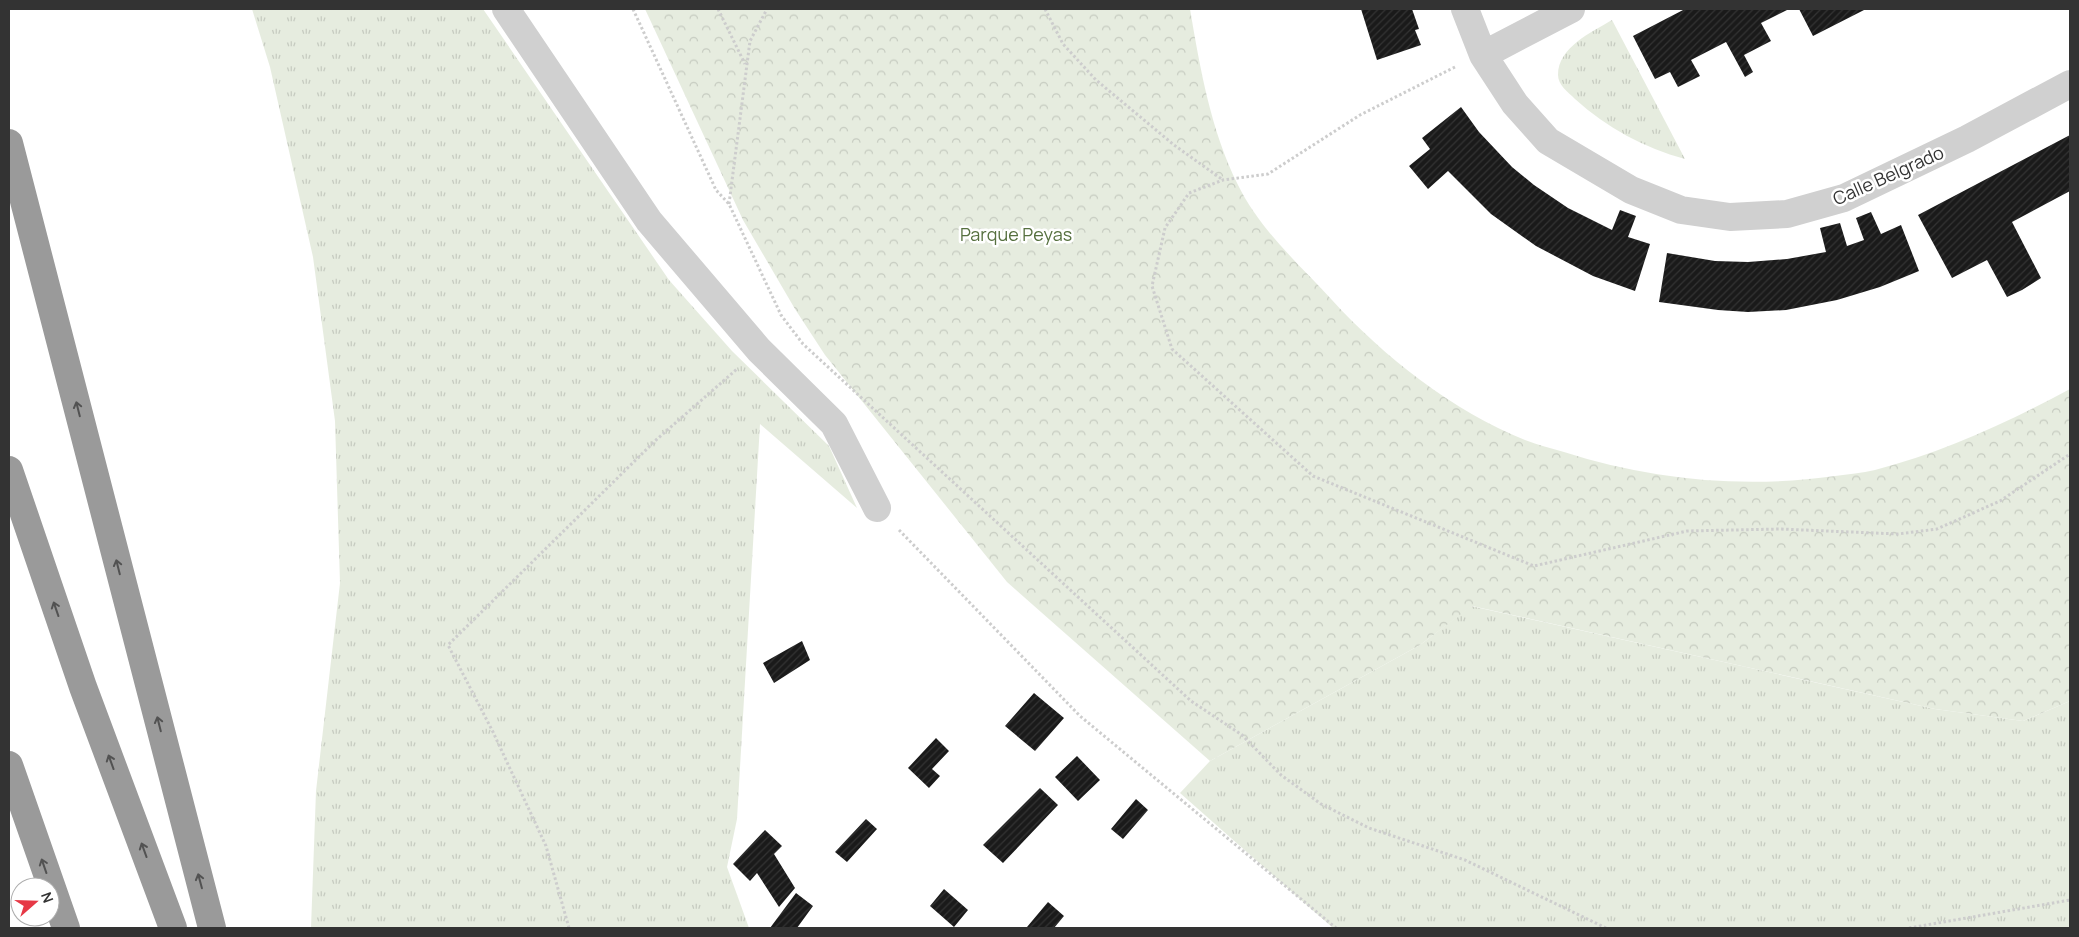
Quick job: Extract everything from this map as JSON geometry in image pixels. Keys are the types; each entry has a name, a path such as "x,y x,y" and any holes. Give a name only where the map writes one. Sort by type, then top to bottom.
{"highway":[{"path":"9,143 212,928"},
{"path":"9,470 83,687 173,928"},
{"path":"9,765 66,928"}],"street":[{"path":"506,9 649,221 759,350 834,424 877,508"},
{"name":"Calle Belgrado","path":"1466,9 1483,55 1515,104 1548,141 1631,190 1681,210 1730,217 1787,214 1844,198 1967,139 2070,84"},
{"path":"1483,55 1571,9"}],"path":[{"path":"633,9 716,190 730,204 781,315 803,344 1191,701 1242,734 1281,775 1321,804 1369,828 1464,860 1606,928"},
{"path":"718,9 746,65"},
{"path":"730,204 750,41 767,9"},
{"path":"1045,9 1063,44 1096,80 1174,145 1223,180"},
{"path":"1457,66 1360,116 1268,174 1223,180 1189,194 1165,228 1152,286 1172,349 1313,476 1534,566 1687,531 1780,529 1898,534 1937,528 2000,501 2070,454"},
{"path":"569,928 546,846 493,732 448,645 656,440 759,350 781,315"},
{"path":"877,508 1080,716 1336,928"},
{"path":"1909,928 2070,900"}],"green space":[{"path":"252,9 483,9 669,280 732,351 829,446 857,508 760,424 737,819 727,867 749,928 311,928 316,791 340,583 335,421 313,257 270,67"},
{"name":"Parque Peyas","path":"645,9 1190,9 1208,99 1229,164 1238,185 1257,217 1281,246 1352,321 1421,381 1472,414 1498,428 1525,440 1597,462 1664,475 1732,482 1801,480 1865,472 1925,455 1975,436 2070,389 2070,701 2023,721 1935,709 1472,606 1420,645 1210,761 1007,582 825,355 795,309 743,220"},
{"path":"1612,20 1685,159 1641,143 1613,128 1575,99 1558,79 1560,65 1570,48 1586,35"},
{"path":"1471,606 1935,709 2023,721 2070,701 2070,928 1333,928 1180,793 1210,761 1420,645"}],"building":[{"path":"1361,9 1412,9 1419,29 1415,30 1421,45 1377,60"},
{"path":"1685,9 1789,9 1761,23 1771,41 1744,55 1753,72 1745,77 1726,42 1691,60 1700,76 1678,87 1670,72 1655,79 1633,36"},
{"path":"1799,9 1866,9 1813,36"},
{"path":"1461,107 1479,132 1512,167 1534,185 1568,208 1612,230 1620,210 1636,216 1628,237 1650,244 1635,291 1593,276 1536,246 1491,214 1448,171 1428,189 1409,166 1430,149 1422,138"},
{"path":"2070,135 2070,191 2012,222 2041,278 2007,297 1987,260 1952,278 1918,215"},
{"path":"1871,212 1881,234 1901,225 1919,271 1880,287 1837,300 1786,310 1748,312 1659,302 1667,253 1715,261 1748,262 1787,259 1826,252 1820,228 1840,223 1847,246 1864,240 1856,218"},
{"path":"802,641 810,660 774,683 763,663"},
{"path":"1034,693 1064,718 1035,751 1005,726"},
{"path":"936,738 949,751 932,769 940,776 929,788 908,768"},
{"path":"1077,756 1100,780 1078,801 1055,777"},
{"path":"1040,788 1058,805 1003,863 983,845"},
{"path":"1136,799 1148,810 1123,839 1111,829"},
{"path":"866,819 877,829 847,862 835,852"},
{"path":"765,830 782,846 774,854 795,888 779,907 757,873 750,881 733,864"},
{"path":"944,889 968,910 954,927 930,906"},
{"path":"796,893 813,906 797,928 770,928"},
{"path":"1048,902 1064,916 1054,928 1027,927"}]}
